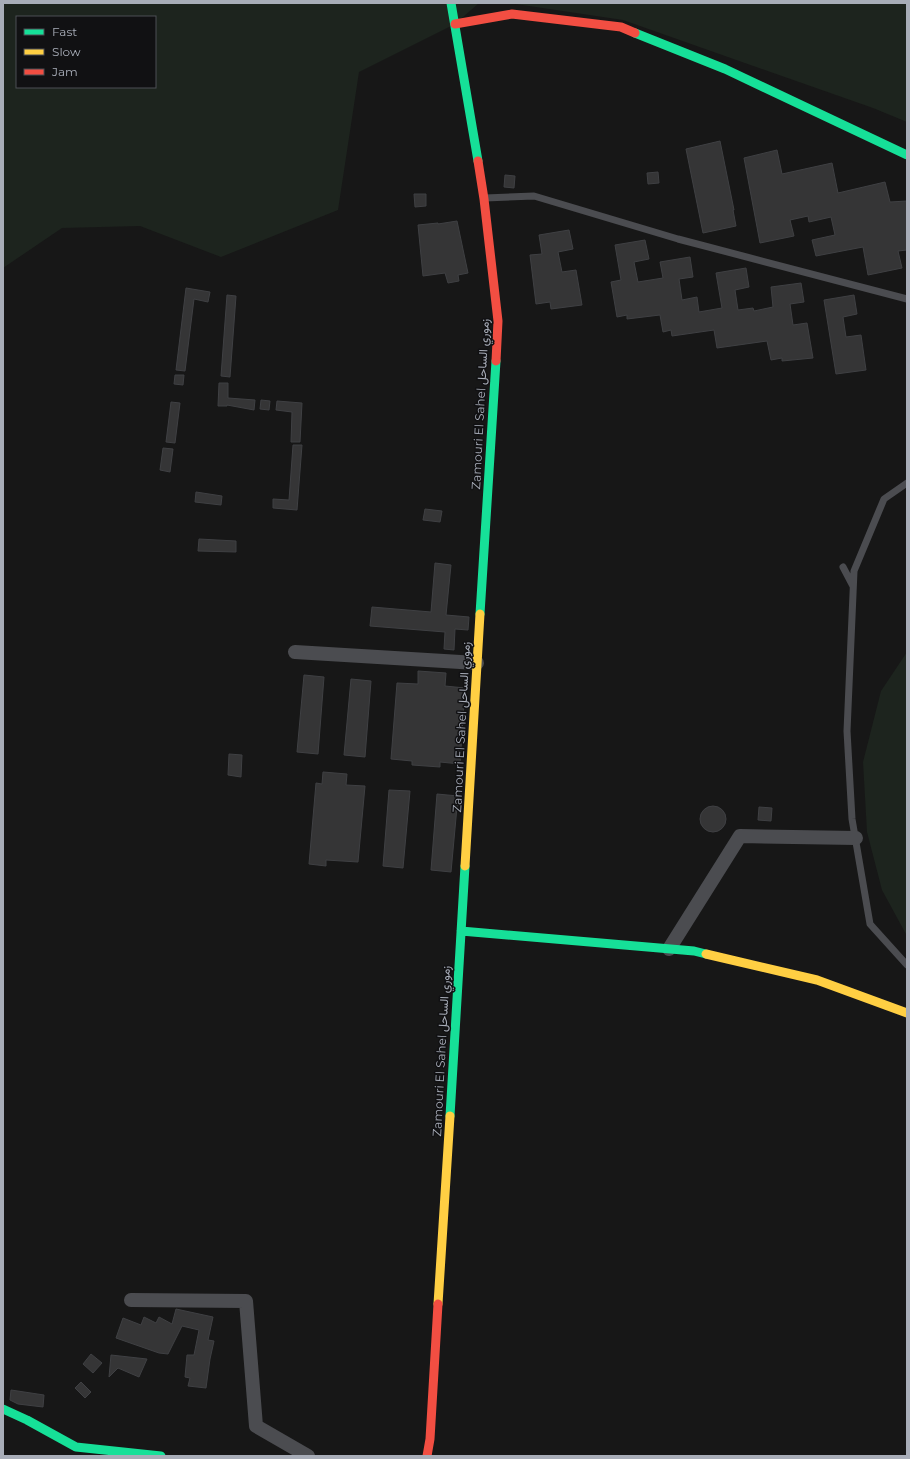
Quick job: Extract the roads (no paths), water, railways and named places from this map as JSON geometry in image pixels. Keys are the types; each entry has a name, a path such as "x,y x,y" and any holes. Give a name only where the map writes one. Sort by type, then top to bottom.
{"street":[{"name":"Zamouri El Sahel زموري الساحل","path":"427,1456 430,1439 498,320 484,198 451,3"},
{"path":"455,24 512,14 621,28 725,69 907,155"},
{"path":"294,652 477,663"},
{"path":"669,949 740,836 856,838"},
{"path":"461,931 694,951 817,980 907,1013"},
{"path":"131,1300 246,1301 256,1426 308,1456"},
{"path":"3,1409 27,1420 76,1447 161,1456"}],"lane":[{"path":"484,198 534,196 678,239 907,299"},
{"path":"907,483 884,499 854,571 847,731 852,819 870,924 907,965"},
{"path":"843,568 853,586"}]}
